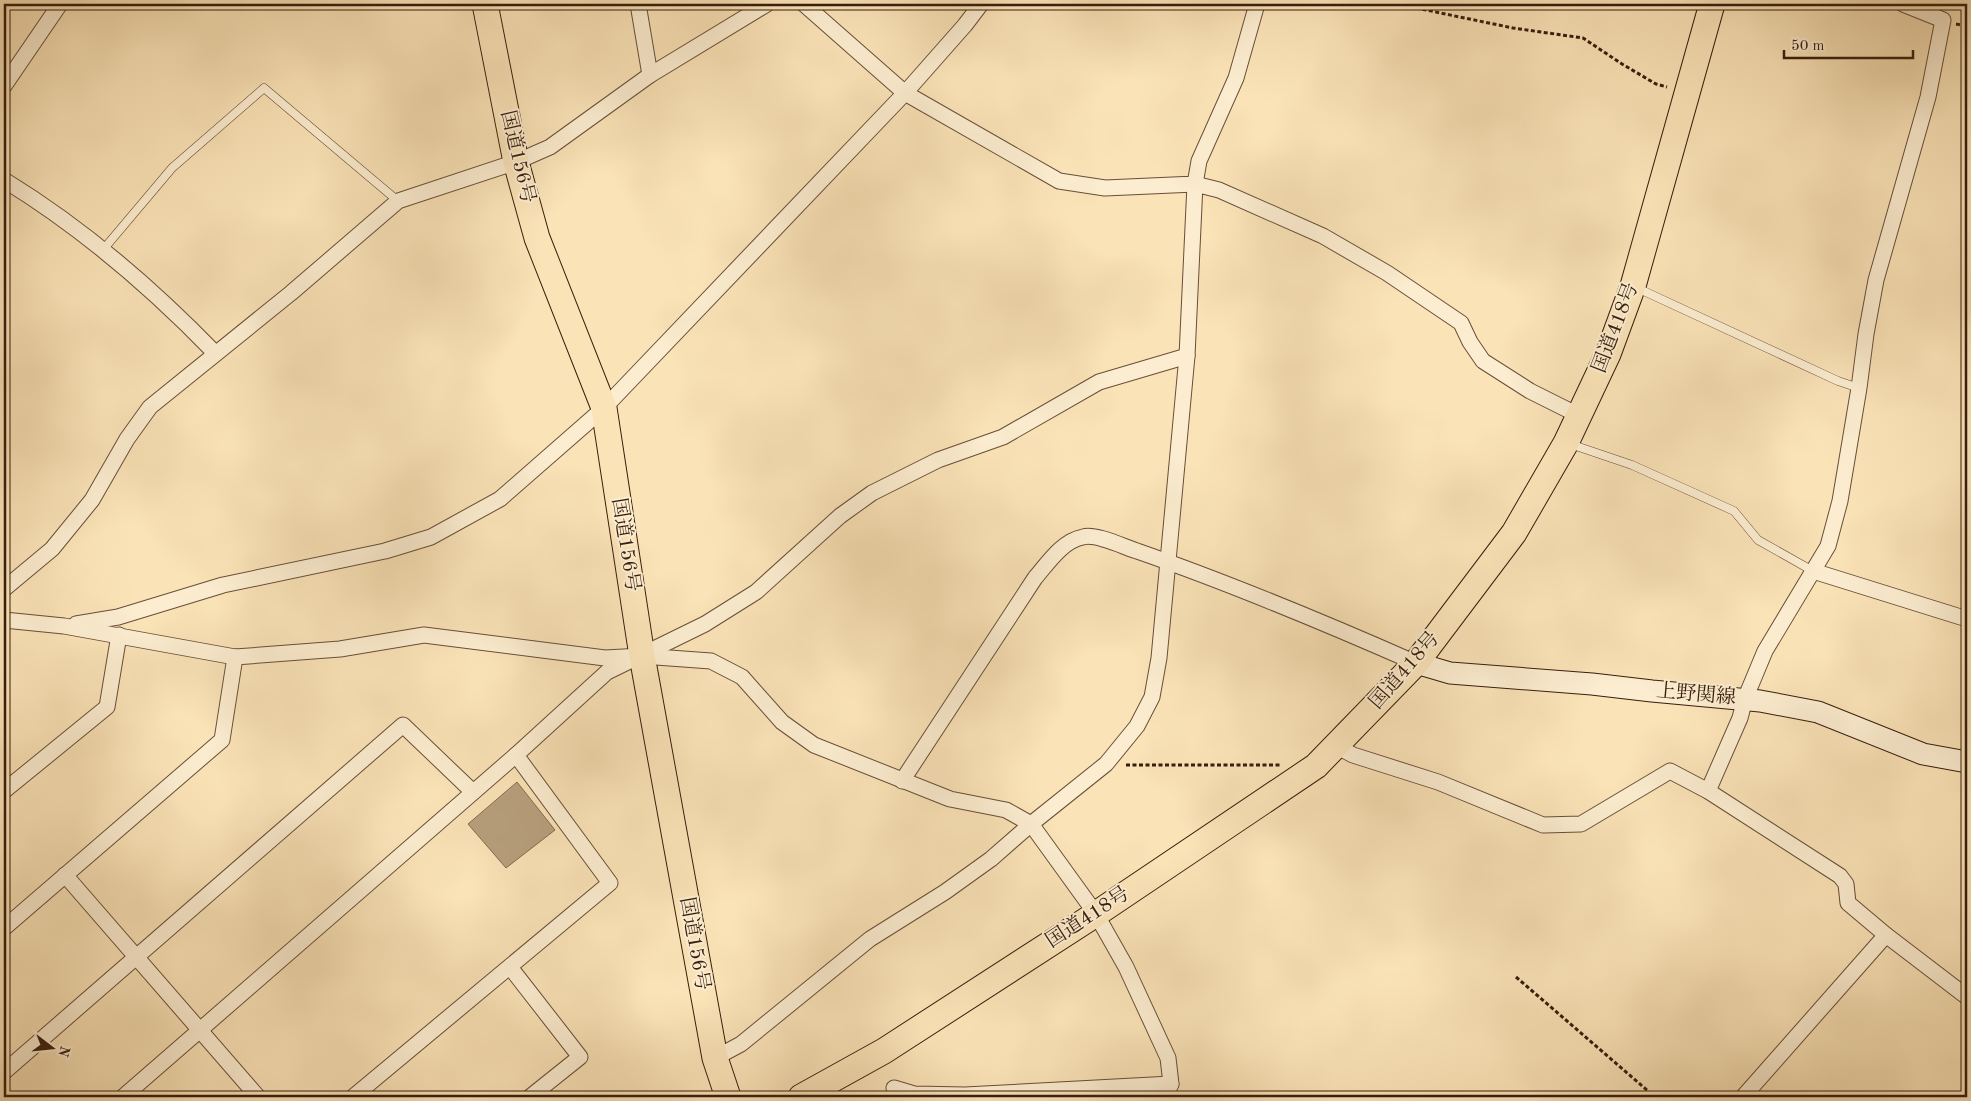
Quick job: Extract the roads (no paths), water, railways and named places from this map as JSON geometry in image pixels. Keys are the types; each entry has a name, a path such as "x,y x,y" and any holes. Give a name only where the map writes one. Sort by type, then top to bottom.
{"highway":[{"name":"国道156号","path":"485,4 516,162 537,238 604,408 642,656 715,1058 728,1097"},
{"name":"国道418号","path":"800,1097 884,1051 1096,914 1316,766 1416,663 1514,533 1566,443 1608,354 1633,286 1712,4"}],"main road":[{"name":"上野関線","path":"1416,663 1450,673 1592,684 1745,699 1818,712 1923,754 1967,762"}],"street":[{"path":"6,79 60,4"},
{"path":"638,4 650,75"},
{"path":"4,589 52,549 92,500 127,438 150,407 291,293 398,201 516,162 550,147 650,75 767,4"},
{"path":"804,4 905,93 1059,181 1105,188 1195,184 1219,190 1323,236 1387,273 1461,323 1470,342 1483,361 1530,391 1580,416"},
{"path":"64,626 118,617 223,585 385,551 431,537 500,499 604,408 905,93 981,4"},
{"path":"715,1058 740,1044 870,939 945,892 991,859 1031,824 1106,764 1137,726 1152,697 1159,658 1187,356 1195,184 1200,161 1236,78 1257,4"},
{"path":"1708,792 1740,718 1745,699 1765,651 1828,546 1840,501 1876,280 1928,97 1943,20 1903,4"},
{"path":"4,180 32,197 102,250 178,314 215,353"},
{"path":"123,1097 516,755 607,672 705,624 756,592 840,516 872,493 938,460 1003,437 1099,382 1187,356"},
{"path":"902,781 1035,578 1061,548 1083,536 1099,538 1168,562 1357,637 1416,663"},
{"path":"1813,571 1967,619"},
{"path":"4,620 64,626 235,657 340,649 424,635 605,658 642,656 712,661 742,677 782,722 814,745 950,799 1006,810 1031,824 1096,914 1126,967 1168,1058 1168,1091 965,1095 914,1094 894,1088"},
{"path":"4,791 107,706 119,635"},
{"path":"4,928 222,740 235,657"},
{"path":"4,1072 403,725 473,792"},
{"path":"1336,746 1353,755 1438,782 1544,825 1581,824 1670,771 1708,792 1840,876 1846,884 1848,903 1886,935 1967,997"},
{"path":"353,1097 610,884 516,755"},
{"path":"66,875 258,1097"},
{"path":"1743,1097 1886,935"},
{"path":"510,967 580,1057 530,1097"}],"lane":[{"path":"102,250 172,168 264,88 398,201"},
{"path":"1633,286 1838,381 1859,388"},
{"path":"1566,443 1632,465 1734,511 1758,540 1813,571"}]}
